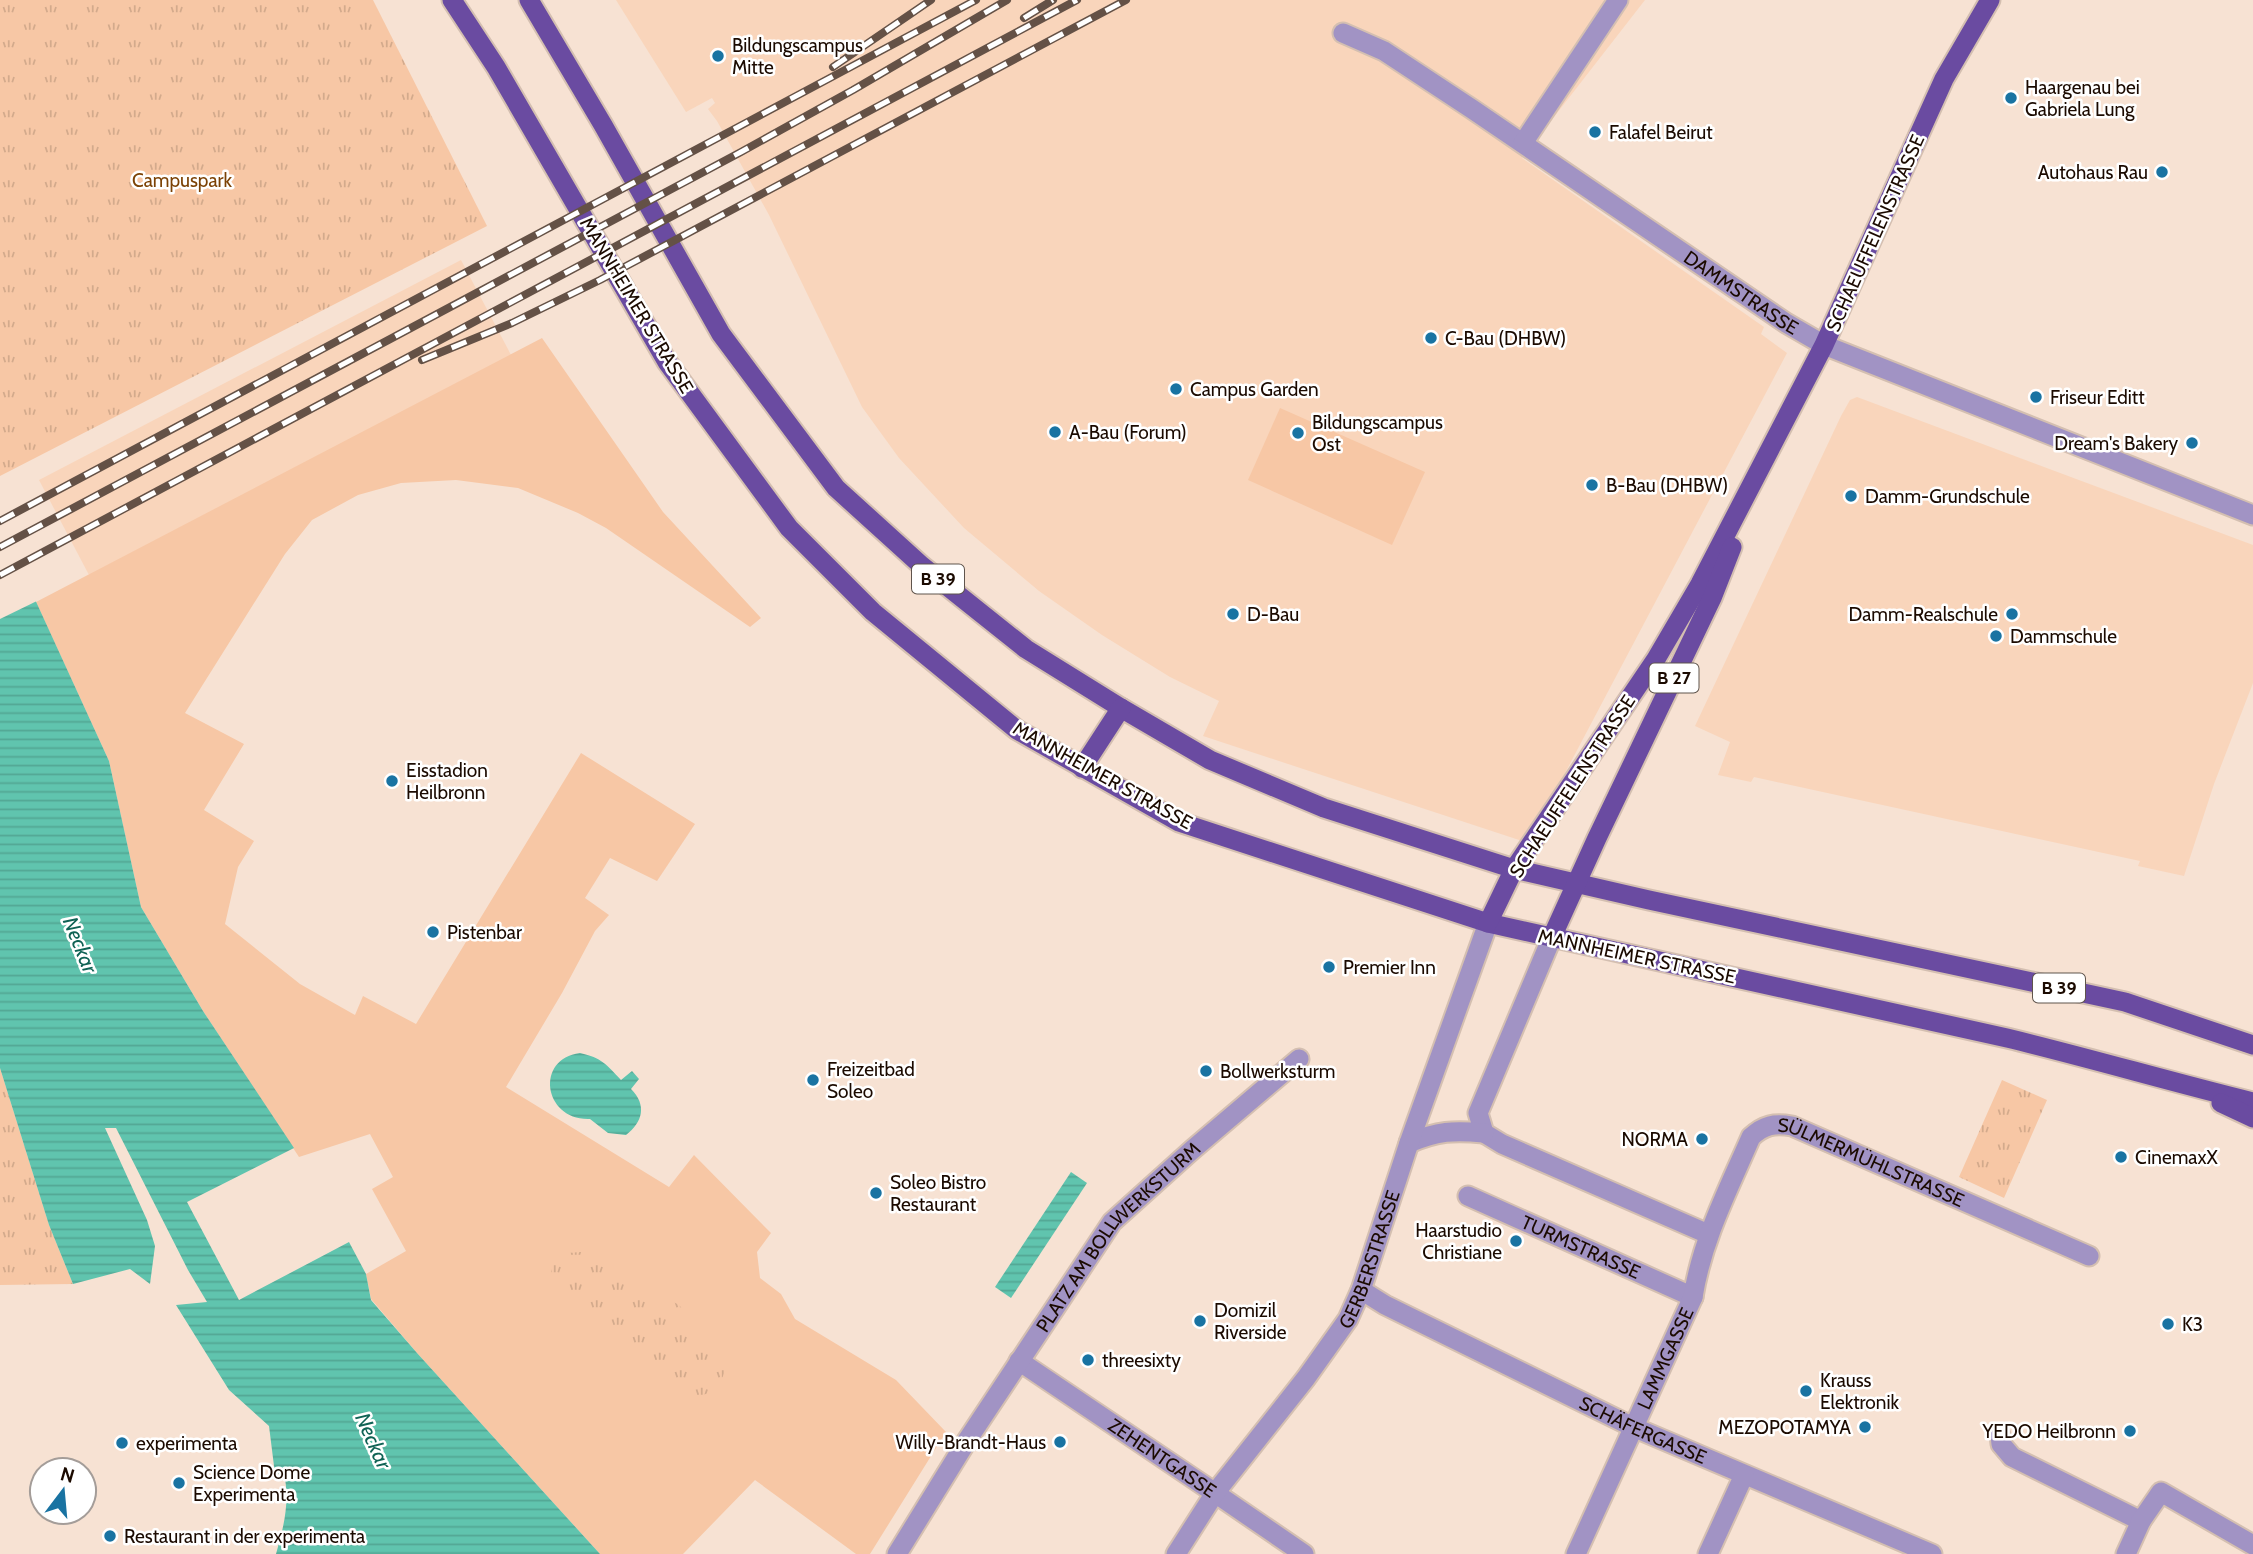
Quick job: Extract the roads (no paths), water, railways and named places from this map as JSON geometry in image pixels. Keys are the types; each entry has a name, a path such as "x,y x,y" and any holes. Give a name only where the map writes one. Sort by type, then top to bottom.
{"main road":[{"name":"MANNHEIMER STRASSE","path":"452,0 496,67 667,362 789,528 873,612 1017,730 1179,822 1488,923 2007,1038 2168,1082"},
{"name":"B 39","path":"529,0 721,334 836,488 922,566 1026,649 1121,708 1210,760 1324,808 1514,869 2125,1002 2253,1045"},
{"name":"SCHAEUFFELENSTRASSE","path":"1488,923 1514,869 1656,659 1700,584 1824,345 1944,79 1990,0"},
{"name":"SCHAEUFFELENSTRASSE","path":"1552,937 1712,598 1762,467"},
{"path":"1082,768 1121,708"},
{"path":"2168,1082 2253,1102"},
{"path":"2168,1082 2253,1118"}],"street":[{"path":"1523,143 1618,0"},
{"name":"DAMMSTRASSE","path":"1343,33 1384,51 1786,323 1824,345 2253,515"},
{"name":"GERBERSTRASSE","path":"1176,1554 1215,1493 1306,1378 1348,1319 1362,1290 1409,1143 1488,923"},
{"path":"1484,1133 1478,1112 1552,937"},
{"name":"PLATZ AM BOLLWERKSTURM","path":"897,1554 968,1439 1112,1222 1299,1059"},
{"name":"SÜLMERMÜHLSTRASSE","path":"1708,1234 1751,1138 1760,1129 1780,1124 1791,1126 2089,1256"},
{"path":"1409,1143 1432,1133 1484,1133 1502,1144 1708,1234"},
{"name":"TURMSTRASSE","path":"1468,1196 1693,1297"},
{"name":"LAMMGASSE","path":"1576,1554 1693,1297 1708,1234"},
{"name":"SCHÄFERGASSE","path":"1362,1290 1385,1305 1633,1427 1932,1554"},
{"name":"ZEHENTGASSE","path":"1019,1361 1304,1554"},
{"path":"2000,1435 2001,1444 2012,1457 2141,1521"},
{"path":"1708,1554 1744,1475"},
{"path":"2126,1554 2141,1521 2161,1492 2253,1545"}],"water":[{"name":"Neckar","path":"0,533 22,571 109,761 141,907 203,1011 294,1148 187,1202 239,1300 349,1242 366,1274 371,1300 600,1554 276,1554 284,1524 286,1494 284,1473 275,1474 269,1426 229,1390 176,1305 207,1302 116,1128 105,1128 147,1220 155,1246 150,1284 130,1269 73,1284 49,1225 0,1068"},
{"path":"580,1053 603,1062 621,1080 632,1071 639,1079 631,1089 639,1101 641,1113 636,1125 626,1135 608,1133 590,1119 574,1117 554,1101 550,1089 556,1066 565,1058"},
{"path":"1071,1172 1087,1183 1011,1298 995,1287"}],"railway":[{"path":"833,67 931,0"},
{"path":"0,521 976,0"},
{"path":"0,547 741,152 1007,0"},
{"path":"1024,18 1053,0"},
{"path":"0,575 1077,0"},
{"path":"422,360 512,323 600,280 1126,0"}],"place":[{"name":"Bildungscampus Mitte","path":"718,56"},
{"name":"Haargenau bei Gabriela Lung","path":"2011,98"},
{"name":"Falafel Beirut","path":"1595,132"},
{"name":"Autohaus Rau","path":"2162,172"},
{"name":"C-Bau (DHBW)","path":"1431,338"},
{"name":"Campus Garden","path":"1176,389"},
{"name":"Friseur Editt","path":"2036,397"},
{"name":"A-Bau (Forum)","path":"1055,432"},
{"name":"Bildungscampus Ost","path":"1298,433"},
{"name":"Dream's Bakery","path":"2192,443"},
{"name":"B-Bau (DHBW)","path":"1592,485"},
{"name":"Damm-Grundschule","path":"1851,496"},
{"name":"D-Bau","path":"1233,614"},
{"name":"Damm-Realschule","path":"2012,614"},
{"name":"Dammschule","path":"1996,636"},
{"name":"Eisstadion Heilbronn","path":"392,781"},
{"name":"Pistenbar","path":"433,932"},
{"name":"Premier Inn","path":"1329,967"},
{"name":"Bollwerksturm","path":"1206,1071"},
{"name":"Freizeitbad Soleo","path":"813,1080"},
{"name":"NORMA","path":"1702,1139"},
{"name":"CinemaxX","path":"2121,1157"},
{"name":"Soleo Bistro Restaurant","path":"876,1193"},
{"name":"Haarstudio Christiane","path":"1516,1241"},
{"name":"Domizil Riverside","path":"1200,1321"},
{"name":"K3","path":"2168,1324"},
{"name":"threesixty","path":"1088,1360"},
{"name":"Krauss Elektronik","path":"1806,1391"},
{"name":"MEZOPOTAMYA","path":"1865,1427"},
{"name":"YEDO Heilbronn","path":"2130,1431"},
{"name":"Willy-Brandt-Haus","path":"1060,1442"},
{"name":"experimenta","path":"122,1443"},
{"name":"Science Dome Experimenta","path":"179,1483"},
{"name":"Restaurant in der experimenta","path":"110,1536"}],"park label":[{"name":"Campuspark","path":"182,180"}]}
